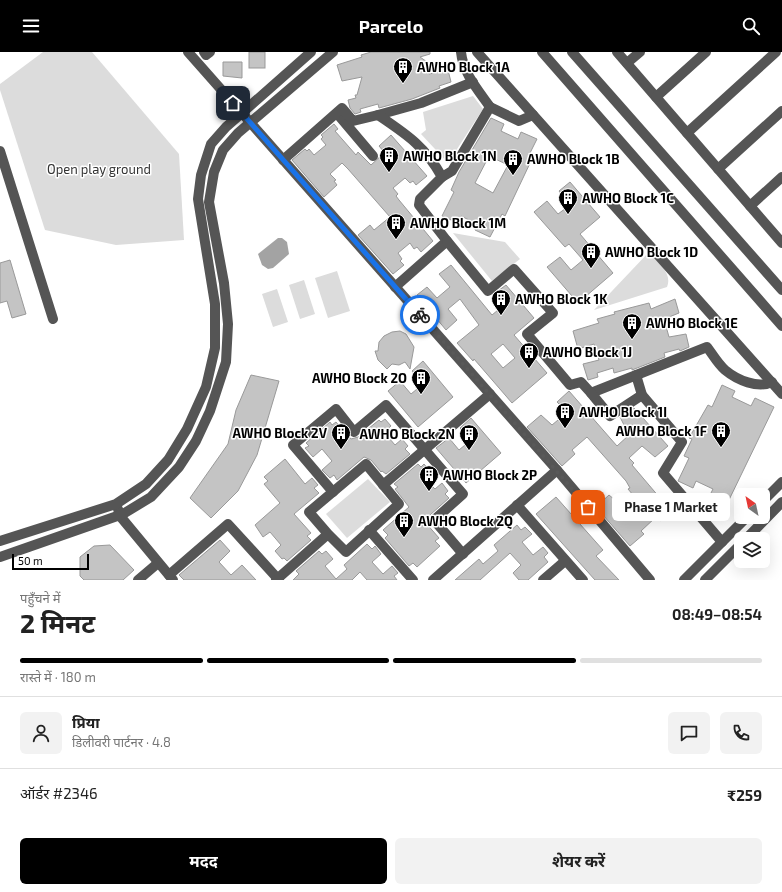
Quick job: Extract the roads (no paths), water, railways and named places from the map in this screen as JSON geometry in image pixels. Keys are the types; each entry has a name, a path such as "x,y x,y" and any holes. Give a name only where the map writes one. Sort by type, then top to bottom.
{"street":[{"path":"188,52 557,470 650,580"},
{"path":"204,52 206,55 210,52"},
{"path":"0,557 120,516 151,497 179,467 196,441 212,404 226,362 228,324 224,283 209,202 214,172 223,150 250,123 333,52"},
{"path":"461,52 462,61 473,82 490,107 519,121 533,114"},
{"path":"477,52 782,394"},
{"path":"542,52 782,326"},
{"path":"572,52 782,290"},
{"path":"627,64 640,52"},
{"path":"656,97 706,52"},
{"path":"687,133 776,52"},
{"path":"0,541 116,504 146,484 168,460 187,429 206,387 215,348 215,304 198,199 201,175 211,144 226,127 307,53"},
{"path":"620,53 627,64 781,240"},
{"path":"283,160 342,108 353,121 421,103 473,82"},
{"path":"490,107 452,171 442,177 420,199 419,205 488,291 514,269 553,313 527,334 570,385 581,382 610,416 642,395"},
{"path":"718,169 782,111"},
{"path":"336,112 373,156"},
{"path":"378,115 412,138 434,162 442,177"},
{"path":"0,151 2,164 52,319"},
{"path":"750,206 782,177"},
{"path":"395,287 447,241"},
{"path":"591,393 707,348 726,370 747,382 765,386 772,382"},
{"path":"636,375 642,395 682,442 663,473 722,542"},
{"path":"383,485 490,394"},
{"path":"333,492 293,445 336,409 354,432 386,405 463,494 434,520 463,554"},
{"path":"366,464 399,504 346,552 309,512 333,492 366,464"},
{"path":"433,580 557,470"},
{"path":"770,494 782,482"},
{"path":"753,532 782,502"},
{"path":"116,504 120,516 171,578 228,524 277,580 328,534"},
{"path":"517,505 583,580"},
{"path":"684,580 740,524"},
{"path":"370,530 413,580"},
{"path":"705,580 734,551"},
{"path":"543,580 565,561"},
{"path":"138,580 158,563"}],"place":[{"name":"AWHO Block 1A","path":"403,84"},
{"name":"AWHO Block 1N","path":"389,173"},
{"name":"AWHO Block 1B","path":"513,176"},
{"name":"AWHO Block 1C","path":"568,215"},
{"name":"AWHO Block 1M","path":"396,240"},
{"name":"AWHO Block 1D","path":"591,269"},
{"name":"AWHO Block 1K","path":"501,316"},
{"name":"AWHO Block 1E","path":"632,340"},
{"name":"AWHO Block 1J","path":"529,369"},
{"name":"AWHO Block 2O","path":"421,395"},
{"name":"AWHO Block 1I","path":"565,429"},
{"name":"AWHO Block 1F","path":"721,448"},
{"name":"AWHO Block 2V","path":"341,450"},
{"name":"AWHO Block 2N","path":"469,451"},
{"name":"AWHO Block 2P","path":"429,492"},
{"name":"Phase 1 Market","path":"588,507"},
{"name":"AWHO Block 2Q","path":"404,538"}],"park label":[{"name":"Open play ground","path":"99,169"}]}
